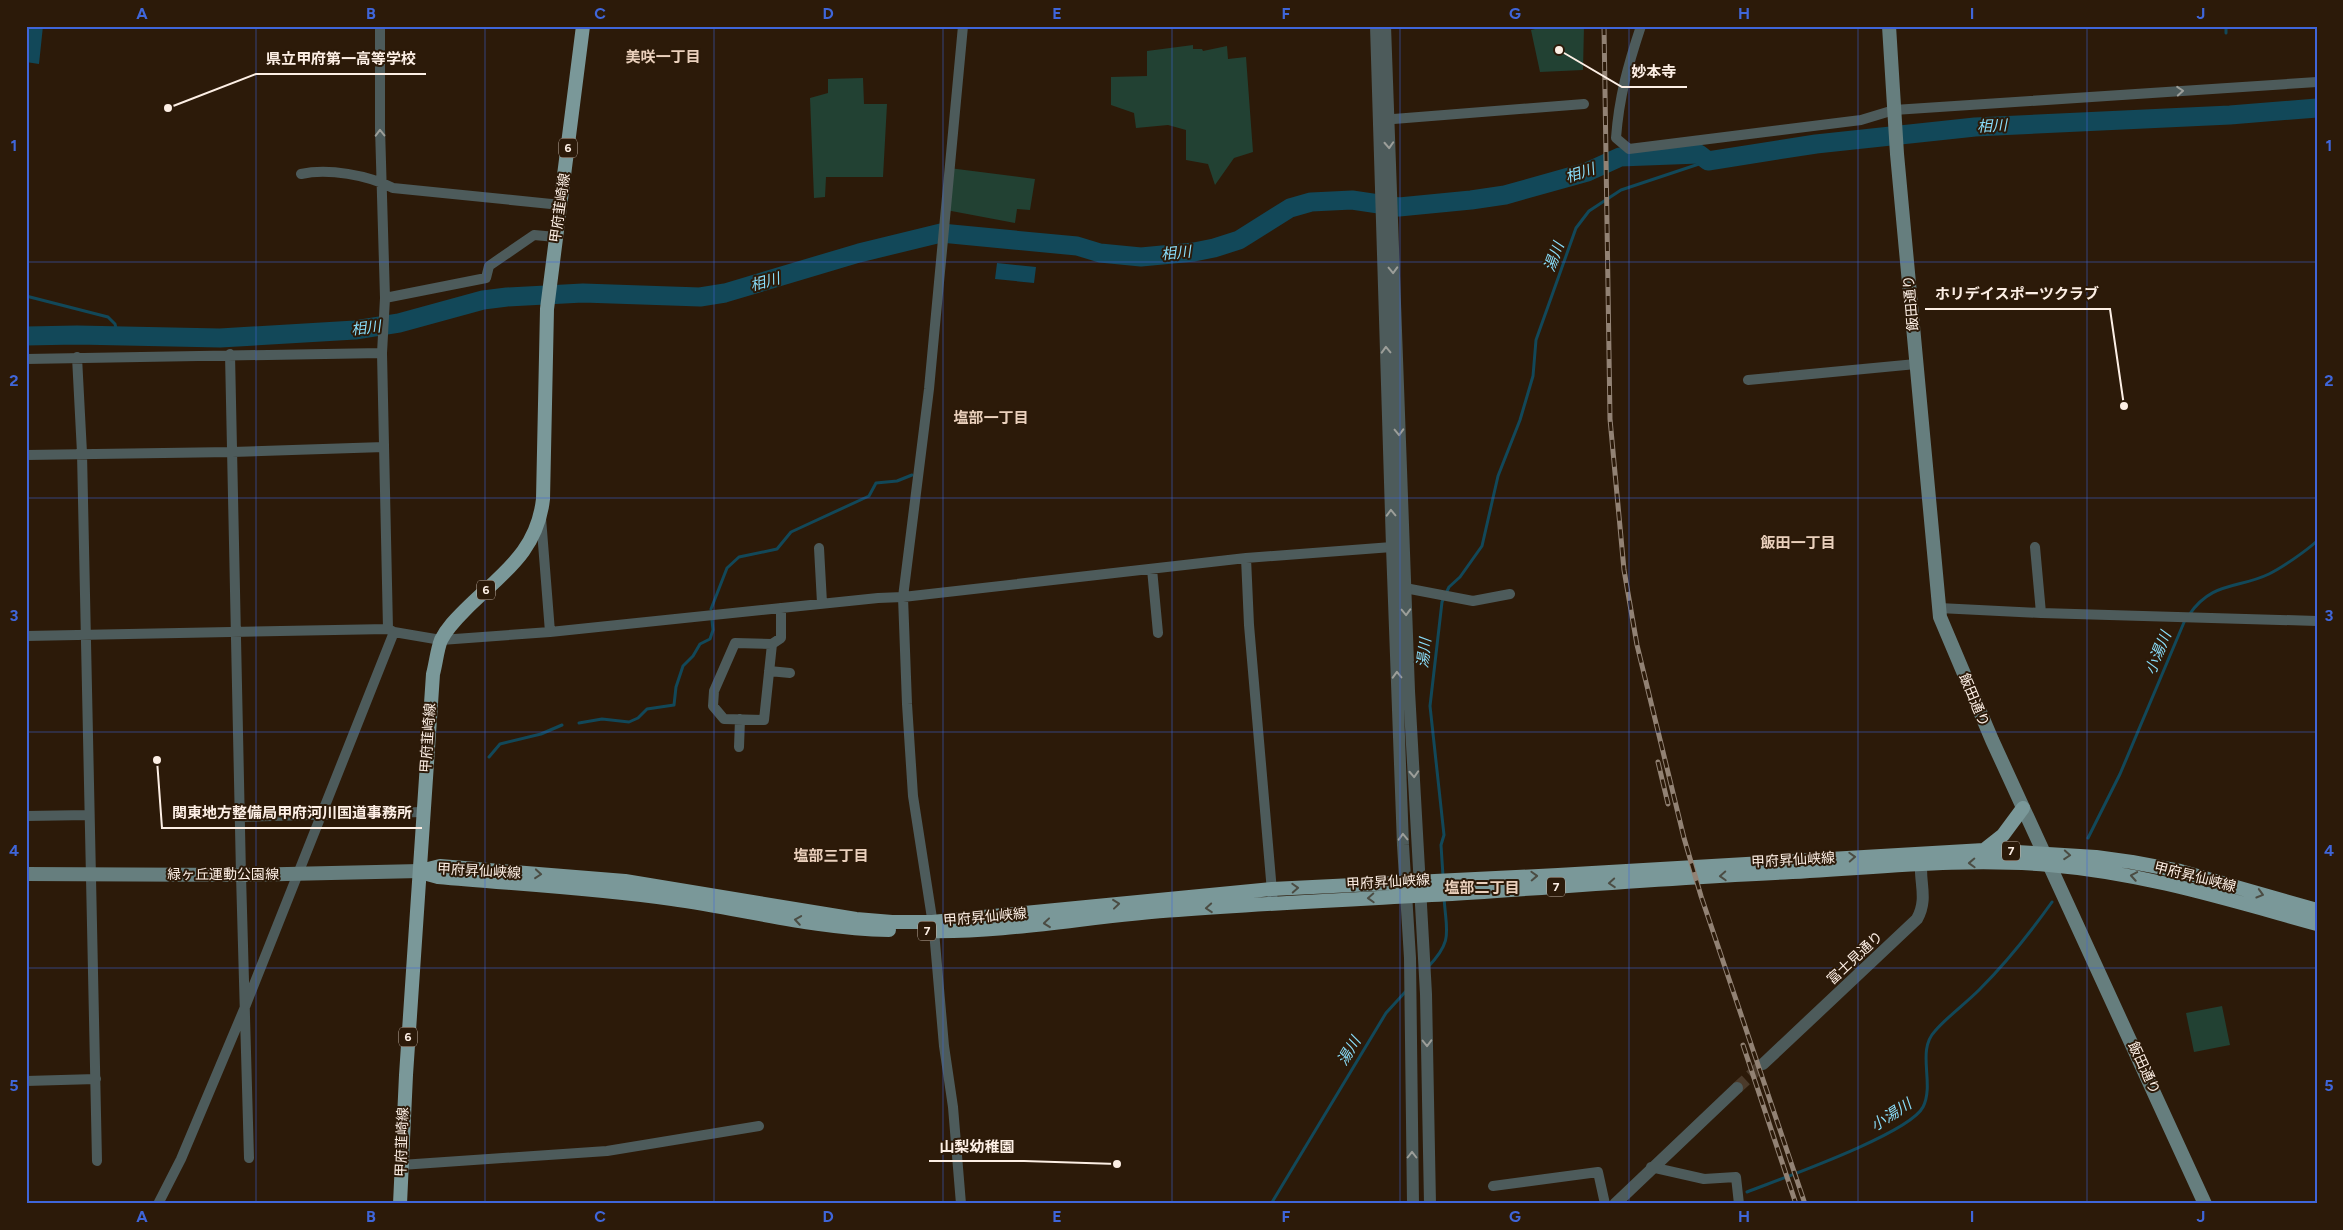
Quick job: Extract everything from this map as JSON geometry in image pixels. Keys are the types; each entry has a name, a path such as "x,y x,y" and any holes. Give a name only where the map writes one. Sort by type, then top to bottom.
{"main road":[{"name":"甲府韮崎線","path":"400,1204 433,674 441,640 451,625 522,555 532,539 541,518 547,310 583,26"},
{"path":"1889,26 1894,112"},
{"name":"飯田通り","path":"1894,112 1938,608 1949,641 2023,808 2205,1204"},
{"path":"1984,850 2003,835 2023,808"},
{"name":"甲府昇仙峡線","path":"1272,896 1406,897 1703,877 1922,859 1984,850 2046,859 2174,884 2317,924"},
{"name":"甲府昇仙峡線","path":"420,871 440,866 625,881 856,919 933,926 1443,879 1922,859 1986,862 2096,857 2180,871 2317,910"},
{"name":"緑ヶ丘運動公園線","path":"26,874 241,875 420,871"}],"street":[{"path":"158,1204 181,1158 297,874 324,813 391,631 382,351 385,298 381,182 380,26"},
{"path":"960,1204 954,1107 944,1046 933,926 913,796 903,597 929,388 963,26"},
{"path":"1376,26 1386,188 1392,547 1412,881 1420,896 1424,957 1430,1204"},
{"path":"1383,120 1385,26"},
{"path":"1641,26 1618,106 1616,138 1629,149 1860,120 1894,112 2317,82"},
{"path":"1383,120 1584,104"},
{"path":"301,174 313,172 381,182 393,188 561,205"},
{"path":"1386,221 1405,588 1412,881 1406,897 1411,1010 1413,1204"},
{"path":"385,298 486,278 488,266 534,236 556,237"},
{"path":"26,359 382,351"},
{"path":"230,354 244,1007 250,1158"},
{"path":"77,357 82,453 97,1161"},
{"path":"1748,380 1916,364"},
{"path":"26,455 232,452 384,447"},
{"path":"541,518 550,632"},
{"path":"26,636 391,631 441,640 550,632 903,597 1246,558 1392,547"},
{"path":"2035,547 2041,613"},
{"path":"819,548 822,604"},
{"path":"1246,558 1249,625 1272,896"},
{"path":"1152,569 1158,633"},
{"path":"1405,588 1473,601 1510,594"},
{"path":"772,644 764,720 724,719 713,706 714,691 735,642 772,644 781,638 781,608"},
{"path":"1938,608 2317,621"},
{"path":"769,671 790,673"},
{"path":"739,747 740,719"},
{"path":"240,817 324,813 423,812"},
{"path":"26,816 89,815"},
{"name":"富士見通り","path":"1763,1064 1917,918 1924,892 1922,859"},
{"path":"26,1081 96,1079"},
{"path":"1615,1204 1625,1199 1651,1167 1737,1088"},
{"path":"401,1165 607,1151 759,1126"},
{"path":"1651,1167 1704,1179 1736,1177 1739,1204"},
{"path":"1493,1186 1598,1172 1605,1204"}],"green space":[{"path":"1547,26 1584,26 1583,70 1540,72 1531,30"},
{"path":"1193,45 1193,49 1202,49 1203,51 1227,46 1228,59 1246,57 1253,152 1234,158 1215,185 1208,164 1186,160 1186,130 1168,125 1136,128 1134,113 1111,105 1111,77 1147,76 1147,51"},
{"path":"863,78 864,104 887,104 883,177 826,177 825,197 814,198 810,98 828,93 828,79"},
{"path":"949,168 1035,179 1030,210 1017,209 1015,223 946,210"},
{"path":"2222,1006 2230,1045 2194,1052 2186,1013"}],"water":[{"path":"26,26 43,26 39,64 26,62"},
{"path":"997,263 1036,267 1034,283 995,279"}],"waterway":[{"path":"2226,26 2226,33"},
{"name":"相川","path":"26,336 77,335 220,338 355,330 399,323 483,300 507,297 583,293 700,297 725,293 859,253 941,233 1077,246 1100,253 1141,257 1194,252 1239,240 1290,208 1311,202 1352,200 1399,207 1471,200 1505,195 1587,172 1620,157 1699,154 1708,161 1816,144 1975,127 2230,115 2317,108"},
{"name":"湯川","path":"1443,876 1441,845 1444,835 1430,706 1442,602 1449,587 1460,577 1482,546 1498,476 1520,420 1533,376 1536,340 1576,228 1589,211 1621,190 1708,161"},
{"path":"26,296 108,317 115,324 118,336"},
{"path":"711,609 727,568 739,557 777,549 791,532 869,496 876,483 897,481 912,475"},
{"name":"小湯川","path":"2189,615 2207,596 2226,587 2258,579 2269,574 2294,559 2317,541"},
{"path":"579,723 602,719 629,722 638,718 647,709 674,705 676,687 683,666 693,656 700,644 710,639 713,630 712,620"},
{"name":"小湯川","path":"2088,838 2120,774 2185,620"},
{"path":"489,757 500,744 541,734 562,725"},
{"name":"湯川","path":"1428,967 1442,950 1445,942 1447,927 1444,897"},
{"name":"小湯川","path":"1747,1192 1842,1155 1894,1130 1913,1118 1923,1107 1926,1098 1927,1048 1935,1031 1999,969 2052,902"},
{"name":"湯川","path":"1271,1204 1386,1013 1407,990"}],"tunnel":[{"path":"1737,1088 1763,1064"}],"railway":[{"path":"1604,26 1610,419 1624,570 1637,645 1684,838 1701,896 1805,1204"},
{"path":"1658,762 1668,804"},
{"path":"1743,1045 1796,1204"}],"place":[{"name":"妙本寺","path":"1559,50"},
{"name":"県立甲府第一高等学校","path":"168,108"},
{"name":"ホリデイスポーツクラブ","path":"2124,406"},
{"name":"関東地方整備局甲府河川国道事務所","path":"157,760"},
{"name":"山梨幼稚園","path":"1117,1164"}],"district":[{"name":"美咲一丁目","path":"663,57"},
{"name":"塩部一丁目","path":"991,418"},
{"name":"飯田一丁目","path":"1798,543"},
{"name":"塩部三丁目","path":"831,856"},
{"name":"塩部二丁目","path":"1482,888"}]}
